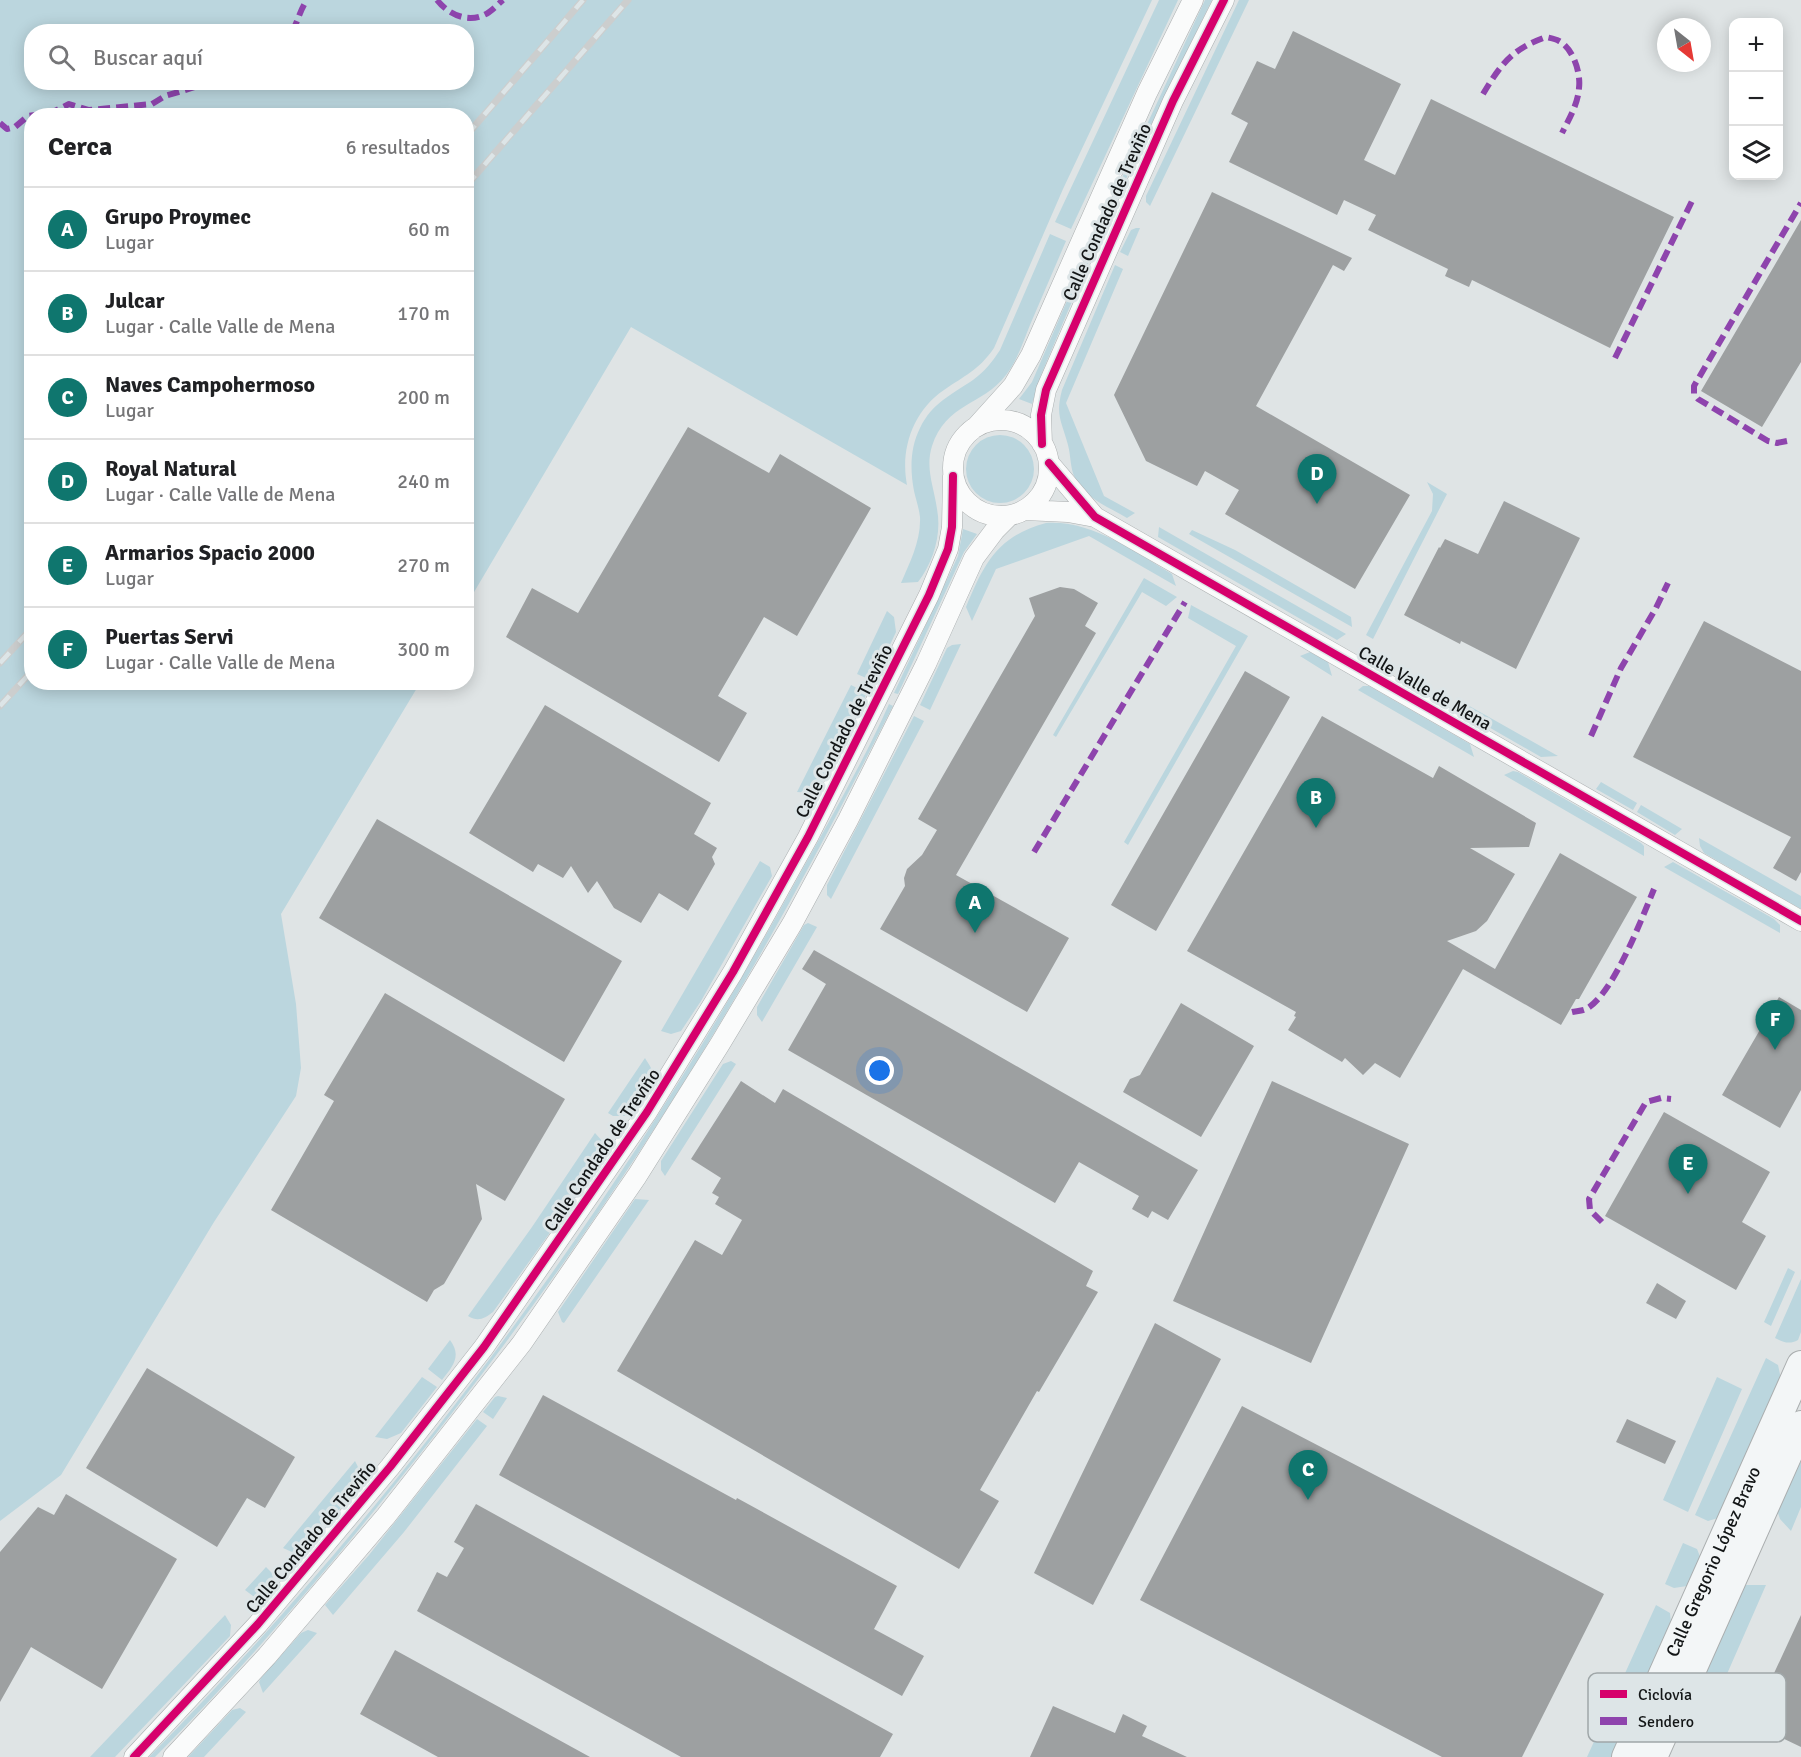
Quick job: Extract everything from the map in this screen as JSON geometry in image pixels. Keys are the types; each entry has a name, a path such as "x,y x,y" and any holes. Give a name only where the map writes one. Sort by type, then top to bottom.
{"main road":[{"name":"Calle Gregorio López Bravo","path":"1664,1673 1801,1365"},
{"name":"Calle Gregorio López Bravo","path":"1690,1673 1801,1425"},
{"name":"Calle Gregorio López Bravo","path":"1626,1757 1633,1742"},
{"name":"Calle Gregorio López Bravo","path":"1653,1757 1660,1742"}],"street":[{"name":"Calle Condado de Treviño","path":"976,427 1013,386 1031,355 1147,93 1194,0"},
{"name":"Calle Condado de Treviño","path":"1042,444 1041,415 1046,390 1173,101 1224,0"},
{"path":"173,1757 272,1650 386,1516 522,1343 637,1176 720,1044 792,924 858,799 926,664 974,558 995,530 1036,501 1044,490 1049,463 1042,444 1033,432 1005,420 976,427 965,436 957,448 953,462 953,476 958,491 967,503 979,512 994,516 1017,513"},
{"name":"Calle Valle de Mena","path":"1049,463 1095,517"},
{"name":"Calle Condado de Treviño","path":"134,1757 245,1640 390,1467 484,1347 647,1112 733,972 808,837 929,595 948,549 952,527 953,476"},
{"name":"Calle Valle de Mena","path":"1017,513 1068,512 1095,517 1801,921"}],"shaded area":[{"path":"0,0 1152,0 1063,189 994,348 977,367 933,399 917,420 911,432 905,458 907,485 631,327 474,592 474,108 24,108 24,690 416,690 281,914 296,1004 301,1068 296,1096 214,1222 61,1475 0,1521"},
{"path":"1159,0 1178,0 1071,229 1055,222"},
{"path":"1205,0 1212,0 1097,242 1093,240"},
{"path":"1239,0 1249,0 1150,206 1146,202 1146,196"},
{"path":"1140,228 1128,256 1120,252 1131,230"},
{"path":"1050,234 1066,241 1013,364 997,385 946,421 932,446 929,462 938,519 935,548 918,582 901,583 914,551 920,526 912,467 913,451 920,428 936,406 977,377 1000,350"},
{"path":"1088,252 1092,254 1041,375 1032,404 1019,399 1032,382"},
{"path":"1115,265 1123,269 1066,403 1104,496 1135,513 1127,518 1098,501 1079,485 1072,470 1059,413 1062,390"},
{"path":"1000,435 1013,438 1024,445 1031,456 1034,469 1031,482 1024,493 1013,500 1000,503 987,500 976,493 969,482 966,469 969,456 976,445 987,438"},
{"path":"1427,482 1447,494 1373,639 1366,635 1432,511 1433,494"},
{"path":"1046,523 1080,526 1112,539 1172,574 1176,586 1089,536 996,569 972,621 966,607 979,578 994,554 1015,536"},
{"path":"1159,527 1346,634 1337,640 1158,537"},
{"path":"963,529 977,534 964,552 898,694 894,693 958,556"},
{"path":"1192,530 1235,550 1351,617 1352,627 1189,534"},
{"path":"1144,578 1177,597 1166,606 1142,592 1056,737 1053,735"},
{"path":"1191,605 1248,636 1128,845 1124,842 1236,646 1188,618"},
{"path":"887,611 894,617 896,632 873,681 857,674"},
{"path":"961,644 930,710 920,705 947,648"},
{"path":"1310,652 1328,662 1332,676 1300,656"},
{"path":"851,685 867,693 819,788 810,793 797,792"},
{"path":"1363,686 1369,686 1470,744 1474,757 1358,690"},
{"path":"1457,699 1558,756 1541,757 1452,706"},
{"path":"889,704 893,706 875,742 759,956 660,1121 575,1247 439,1430 335,1559 217,1693 155,1757 149,1757 240,1661 329,1561 414,1457 496,1350 575,1240 650,1128 720,1014 839,803"},
{"path":"914,716 924,721 831,899 827,895 827,885"},
{"path":"1513,771 1641,843 1644,846 1644,856 1504,775"},
{"path":"1601,782 1637,803 1633,810 1596,789"},
{"path":"1641,805 1682,829 1675,835 1637,812"},
{"path":"1699,838 1801,896 1801,909 1704,853"},
{"path":"760,861 770,867 772,876 701,1001 681,1031 671,1034 661,1031"},
{"path":"1673,862 1774,919 1780,925 1780,933 1664,867"},
{"path":"808,923 817,927 762,1022 757,1015 757,1007 804,925"},
{"path":"645,1058 652,1076 643,1095 625,1116 613,1116 608,1113"},
{"path":"731,1061 736,1064 665,1176 661,1170 661,1161 723,1064"},
{"path":"595,1133 604,1143 604,1153 564,1213 493,1312 481,1319 468,1316 532,1227"},
{"path":"635,1199 649,1200 564,1323 562,1322 558,1312"},
{"path":"1788,1268 1795,1272 1771,1326 1764,1322"},
{"path":"1801,1279 1801,1332 1798,1340 1783,1342 1775,1338"},
{"path":"450,1340 454,1346 455,1361 442,1380 428,1369"},
{"path":"1766,1358 1778,1365 1781,1379 1718,1518 1708,1521 1695,1515"},
{"path":"422,1377 437,1387 401,1433 387,1439 375,1437"},
{"path":"1717,1377 1742,1389 1688,1512 1663,1500"},
{"path":"498,1396 507,1398 493,1419 483,1412"},
{"path":"477,1419 487,1426 404,1532 333,1615 325,1605 369,1555"},
{"path":"355,1461 359,1469 360,1485 307,1548 292,1552 283,1548"},
{"path":"1801,1461 1801,1507 1791,1531 1780,1519 1777,1510"},
{"path":"1683,1543 1697,1549 1701,1559 1687,1586 1674,1588 1665,1584"},
{"path":"266,1567 272,1573 271,1588 260,1597 253,1596 245,1590"},
{"path":"1766,1585 1727,1673 1705,1673 1743,1586"},
{"path":"1656,1605 1670,1613 1671,1623 1649,1673 1625,1673"},
{"path":"225,1615 231,1625 230,1636 115,1757 90,1757"},
{"path":"308,1630 317,1633 263,1693 259,1682 261,1678 301,1633"},
{"path":"240,1708 246,1712 204,1757 188,1757 232,1710"},
{"path":"1594,1742 1619,1742 1612,1757 1587,1757"}],"building":[{"path":"1293,31 1401,84 1364,160 1395,175 1431,99 1674,217 1610,348 1472,280 1469,287 1445,276 1448,269 1368,230 1376,215 1344,200 1337,215 1229,162 1248,123 1231,114 1257,61 1275,69"},
{"path":"1212,192 1352,258 1344,271 1333,265 1256,406 1410,495 1355,589 1225,514 1239,490 1205,471 1197,486 1146,461 1114,395"},
{"path":"1801,220 1801,362 1762,427 1701,391"},
{"path":"688,427 769,473 780,454 871,508 797,636 764,617 718,696 747,713 719,762 506,637 532,588 578,613"},
{"path":"1504,501 1580,538 1516,669 1461,641 1460,644 1404,615 1445,539 1478,554"},
{"path":"1060,587 1074,589 1098,603 1085,626 1096,633 956,875 1069,938 1027,1012 880,929 905,886 904,878 907,869 922,855 937,830 918,819 1035,616 1029,598"},
{"path":"1704,621 1801,671 1801,872 1796,881 1773,868 1791,837 1633,757"},
{"path":"1245,671 1290,697 1156,931 1111,905"},
{"path":"545,705 711,803 694,834 717,848 712,857 715,864 688,911 659,893 641,923 614,908 597,881 588,893 571,866 563,878 538,864 533,872 469,833"},
{"path":"1322,716 1433,778 1439,766 1536,823 1529,847 1470,848 1515,874 1487,921 1476,931 1447,941 1495,969 1560,853 1637,897 1579,999 1576,999 1561,1025 1463,969 1400,1078 1375,1063 1363,1075 1345,1058 1342,1062 1288,1030 1296,1017 1294,1016 1296,1012 1187,951"},
{"path":"377,819 622,961 564,1062 319,918"},
{"path":"814,950 1198,1170 1168,1220 1152,1211 1148,1218 1132,1209 1139,1196 1079,1162 1055,1203 788,1050 826,984 802,969"},
{"path":"385,993 565,1099 505,1201 476,1184 482,1219 444,1284 434,1290 427,1302 271,1210 334,1101 324,1095"},
{"path":"1779,997 1801,1010 1801,1090 1780,1128 1722,1095"},
{"path":"1181,1003 1254,1046 1201,1137 1123,1092 1130,1079 1140,1075"},
{"path":"741,1081 775,1103 783,1089 1093,1271 1086,1286 1098,1292 980,1490 999,1501 959,1569 617,1371 695,1240 722,1255 742,1220 715,1204 719,1197 712,1193 721,1178 691,1159"},
{"path":"1272,1081 1409,1144 1311,1363 1173,1301"},
{"path":"1664,1112 1770,1172 1742,1222 1766,1236 1736,1290 1605,1216"},
{"path":"1657,1283 1686,1301 1676,1319 1646,1303"},
{"path":"1155,1323 1221,1359 1093,1605 1034,1573"},
{"path":"147,1368 295,1457 265,1508 247,1498 217,1547 86,1468"},
{"path":"543,1395 897,1586 874,1629 924,1656 902,1696 499,1475"},
{"path":"1242,1406 1604,1594 1522,1757 1442,1757 1140,1600"},
{"path":"1627,1419 1676,1441 1665,1464 1616,1442"},
{"path":"66,1494 177,1559 102,1689 31,1647 0,1702 0,1552 38,1507 54,1515"},
{"path":"476,1504 893,1734 880,1757 681,1757 417,1611 437,1572 447,1577 464,1548 454,1542"},
{"path":"1801,1615 1801,1747 1786,1740 1786,1673 1774,1673"},
{"path":"395,1650 590,1757 438,1757 360,1714"},
{"path":"1053,1706 1115,1733 1123,1714 1147,1726 1142,1736 1187,1757 1030,1757"}],"railway":[{"path":"474,127 583,0"},
{"path":"474,177 628,0"},
{"path":"0,663 24,637"},
{"path":"0,706 24,680"}],"marked path":[{"path":"296,24 307,0"},
{"path":"437,0 452,13 471,18 487,14 503,0"},
{"path":"1483,94 1502,66 1516,52 1546,37 1558,40 1572,55 1579,82 1575,106 1562,133"},
{"path":"110,108 152,104 165,96 185,90"},
{"path":"61,108 69,104 82,108"},
{"path":"0,123 7,129 15,127 24,119"},
{"path":"1615,358 1694,197"},
{"path":"1787,441 1777,443 1768,441 1698,399 1694,394 1694,386 1801,203"},
{"path":"1591,736 1621,668 1668,583"},
{"path":"1034,852 1185,602"},
{"path":"1572,1012 1586,1009 1606,988 1626,955 1654,889"},
{"path":"1602,1222 1590,1210 1589,1199 1646,1102 1661,1098 1671,1099"}],"cycle path":[{"path":"1042,444 1041,415 1046,390 1173,101 1224,0"},
{"path":"1049,463 1095,517 1801,921"},
{"path":"134,1757 258,1624 390,1467 484,1347 647,1112 733,972 808,837 929,595 948,549 952,527 953,476"}],"place":[{"name":"Royal Natural","path":"1317,504"},
{"name":"Julcar","path":"1316,828"},
{"name":"Grupo Proymec","path":"975,933"},
{"name":"Puertas Servi","path":"1775,1050"},
{"name":"Armarios Spacio 2000","path":"1688,1194"},
{"name":"Naves Campohermoso","path":"1308,1500"}]}
